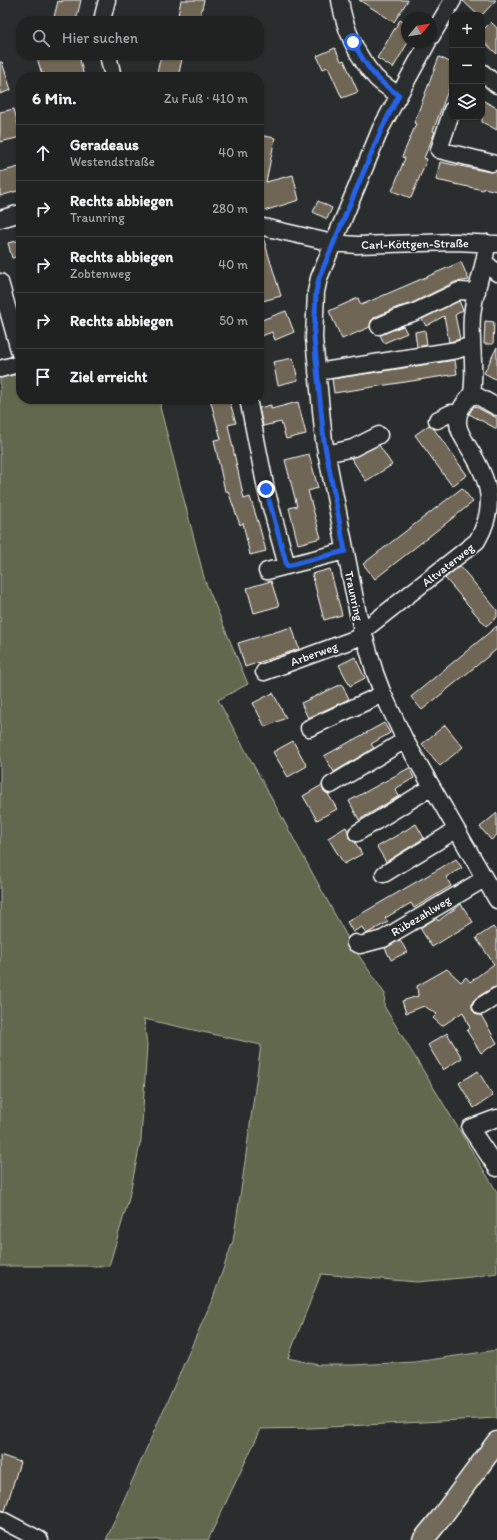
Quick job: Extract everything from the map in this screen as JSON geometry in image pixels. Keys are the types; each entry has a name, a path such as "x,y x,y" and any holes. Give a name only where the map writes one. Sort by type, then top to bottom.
{"main road":[{"path":"423,1540 497,1442"}],"street":[{"path":"104,16 107,0"},
{"path":"340,0 345,22 361,57 376,78 399,95"},
{"path":"437,29 451,9"},
{"name":"Traunring","path":"425,48 382,128 319,278 316,292 314,338 326,454 362,632 383,694 405,740 497,900"},
{"path":"109,60 112,72"},
{"path":"485,75 497,85"},
{"path":"449,119 439,150 492,163"},
{"path":"0,219 16,214"},
{"name":"Carl-Köttgen-Straße","path":"264,227 333,243 357,245 455,242 492,243"},
{"path":"437,420 451,413 459,414 465,401 472,393 474,380 471,345 472,315 484,264 492,243"},
{"path":"484,264 489,266 497,273"},
{"path":"0,282 16,339"},
{"path":"379,326 413,313 459,291 477,292"},
{"path":"317,372 457,350 471,345"},
{"path":"0,369 16,364"},
{"path":"472,393 497,407"},
{"path":"249,404 266,489 287,566"},
{"name":"Altvaterweg","path":"362,632 477,541 486,531 492,519 495,500 492,488 464,439 458,424 459,414"},
{"path":"326,454 353,448 378,434"},
{"path":"266,571 345,551"},
{"name":"Arberweg","path":"264,672 362,632"},
{"path":"309,728 383,694"},
{"path":"331,785 405,740"},
{"path":"357,833 432,787"},
{"path":"384,874 456,830"},
{"name":"Rübezahlweg","path":"355,943 360,945 383,939 484,879"},
{"path":"481,1006 497,996"},
{"path":"497,1118 470,1128 497,1168"},
{"path":"0,1519 40,1540"}],"green space":[{"path":"16,375 16,404 161,404 160,407 205,581 248,684 218,700 351,944 385,994 384,1006 497,1192 497,1273 417,1282 321,1274 288,1358 319,1365 352,1365 415,1362 497,1350 497,1418 310,1428 261,1429 208,1540 106,1540 213,1298 233,1241 261,1045 144,1019 147,1045 141,1140 128,1202 109,1266 0,1266 0,378"}],"building":[{"path":"62,0 81,0 77,16 54,16 58,1 62,2"},
{"path":"181,0 204,0 200,16 178,16"},
{"path":"359,0 408,0 394,22"},
{"path":"462,0 496,0 485,12 475,12"},
{"path":"401,21 401,48 405,48 393,68 377,58"},
{"path":"491,22 497,28 497,54 485,43 485,28"},
{"path":"335,48 341,61 344,60 358,92 342,98 328,67 323,69 317,56"},
{"path":"439,57 449,62 449,88 433,131 435,132 424,158 427,159 411,198 392,191 405,158 402,157 416,124 414,123"},
{"path":"38,60 80,60 83,72 41,72"},
{"path":"160,60 182,60 179,72 157,72"},
{"path":"0,62 2,62 11,90 0,94"},
{"path":"485,102 497,108 497,130 482,122 482,120 485,120"},
{"path":"14,109 16,117 16,138 0,142 0,112"},
{"path":"264,136 275,138 266,182 293,175 299,200 264,211"},
{"path":"440,162 490,172 497,171 497,191 484,188 483,190 436,180"},
{"path":"16,168 16,191 0,196 0,172"},
{"path":"318,201 332,208 327,219 313,212"},
{"path":"264,240 281,296 264,301"},
{"path":"16,241 16,257 12,258 8,243"},
{"path":"461,262 469,280 455,282 410,304 398,307 375,317 371,321 370,327 342,339 329,311 358,298 361,305"},
{"path":"459,301 463,310 455,315 460,339 449,342 444,316 426,326 422,319"},
{"path":"286,311 294,332 275,340 272,332 264,335 264,319"},
{"path":"485,321 494,322 493,344 484,344"},
{"path":"403,326 407,333 384,343 380,335"},
{"path":"425,330 427,345 417,347 415,332"},
{"path":"497,347 497,380 484,373"},
{"path":"293,358 298,380 278,385 273,362"},
{"path":"455,360 457,374 334,393 332,379"},
{"path":"298,402 306,434 286,439 281,422 263,426 259,408 271,405 271,409"},
{"path":"211,404 230,404 236,423 228,425 244,499 250,497 266,551 250,555 243,523 240,525 228,491 225,491 214,440 221,439"},
{"path":"474,406 497,418 497,429 469,414"},
{"path":"429,425 434,429 467,475 452,486 415,435"},
{"path":"379,445 392,465 366,481 351,458"},
{"path":"309,454 318,488 308,491 321,538 298,544 289,508 297,506 285,460"},
{"path":"462,488 473,502 375,579 363,564"},
{"path":"460,566 497,610 497,617 486,626 445,578"},
{"path":"330,569 342,615 324,620 312,574"},
{"path":"271,581 279,606 254,613 247,588"},
{"path":"497,626 497,649 422,710 411,697"},
{"path":"292,627 299,649 245,667 238,643"},
{"path":"355,657 365,678 350,686 339,665"},
{"path":"342,684 349,699 308,718 301,703"},
{"path":"273,693 286,718 265,727 253,703"},
{"path":"384,723 390,733 371,744 374,748 334,772 324,756"},
{"path":"445,725 463,747 440,766 422,744"},
{"path":"293,741 307,766 288,777 273,752"},
{"path":"409,768 414,778 395,789 399,796 359,820 349,801"},
{"path":"322,785 323,790 328,794 337,809 317,820 303,796"},
{"path":"497,813 497,835 491,840 480,827"},
{"path":"416,824 424,838 386,862 377,847"},
{"path":"346,827 349,838 355,842 362,854 344,864 328,838"},
{"path":"456,859 462,868 446,877 451,886 414,908 411,903 385,918 388,922 366,934 362,927 353,932 347,922"},
{"path":"461,904 473,922 432,947 420,928 436,918 438,921"},
{"path":"493,927 497,932 497,987 492,988 476,998 473,1001 472,1006 473,1011 477,1015 481,1015 497,1043 481,1053 467,1031 470,1028 463,1012 442,1026 433,1018 437,1014 424,1006 406,1013 402,1001 418,996 417,986 447,969 461,982 466,977 470,982 494,964 476,938"},
{"path":"400,940 407,952 391,960 385,948"},
{"path":"447,1033 462,1058 443,1070 428,1045"},
{"path":"478,1071 493,1096 474,1108 459,1083"},
{"path":"0,1455 20,1462 5,1511 0,1510"}],"route":[{"path":"266,489 287,566 345,551 324,441 314,338 316,292 319,278 347,211 382,128 399,95 376,78 361,57 353,42"}]}
